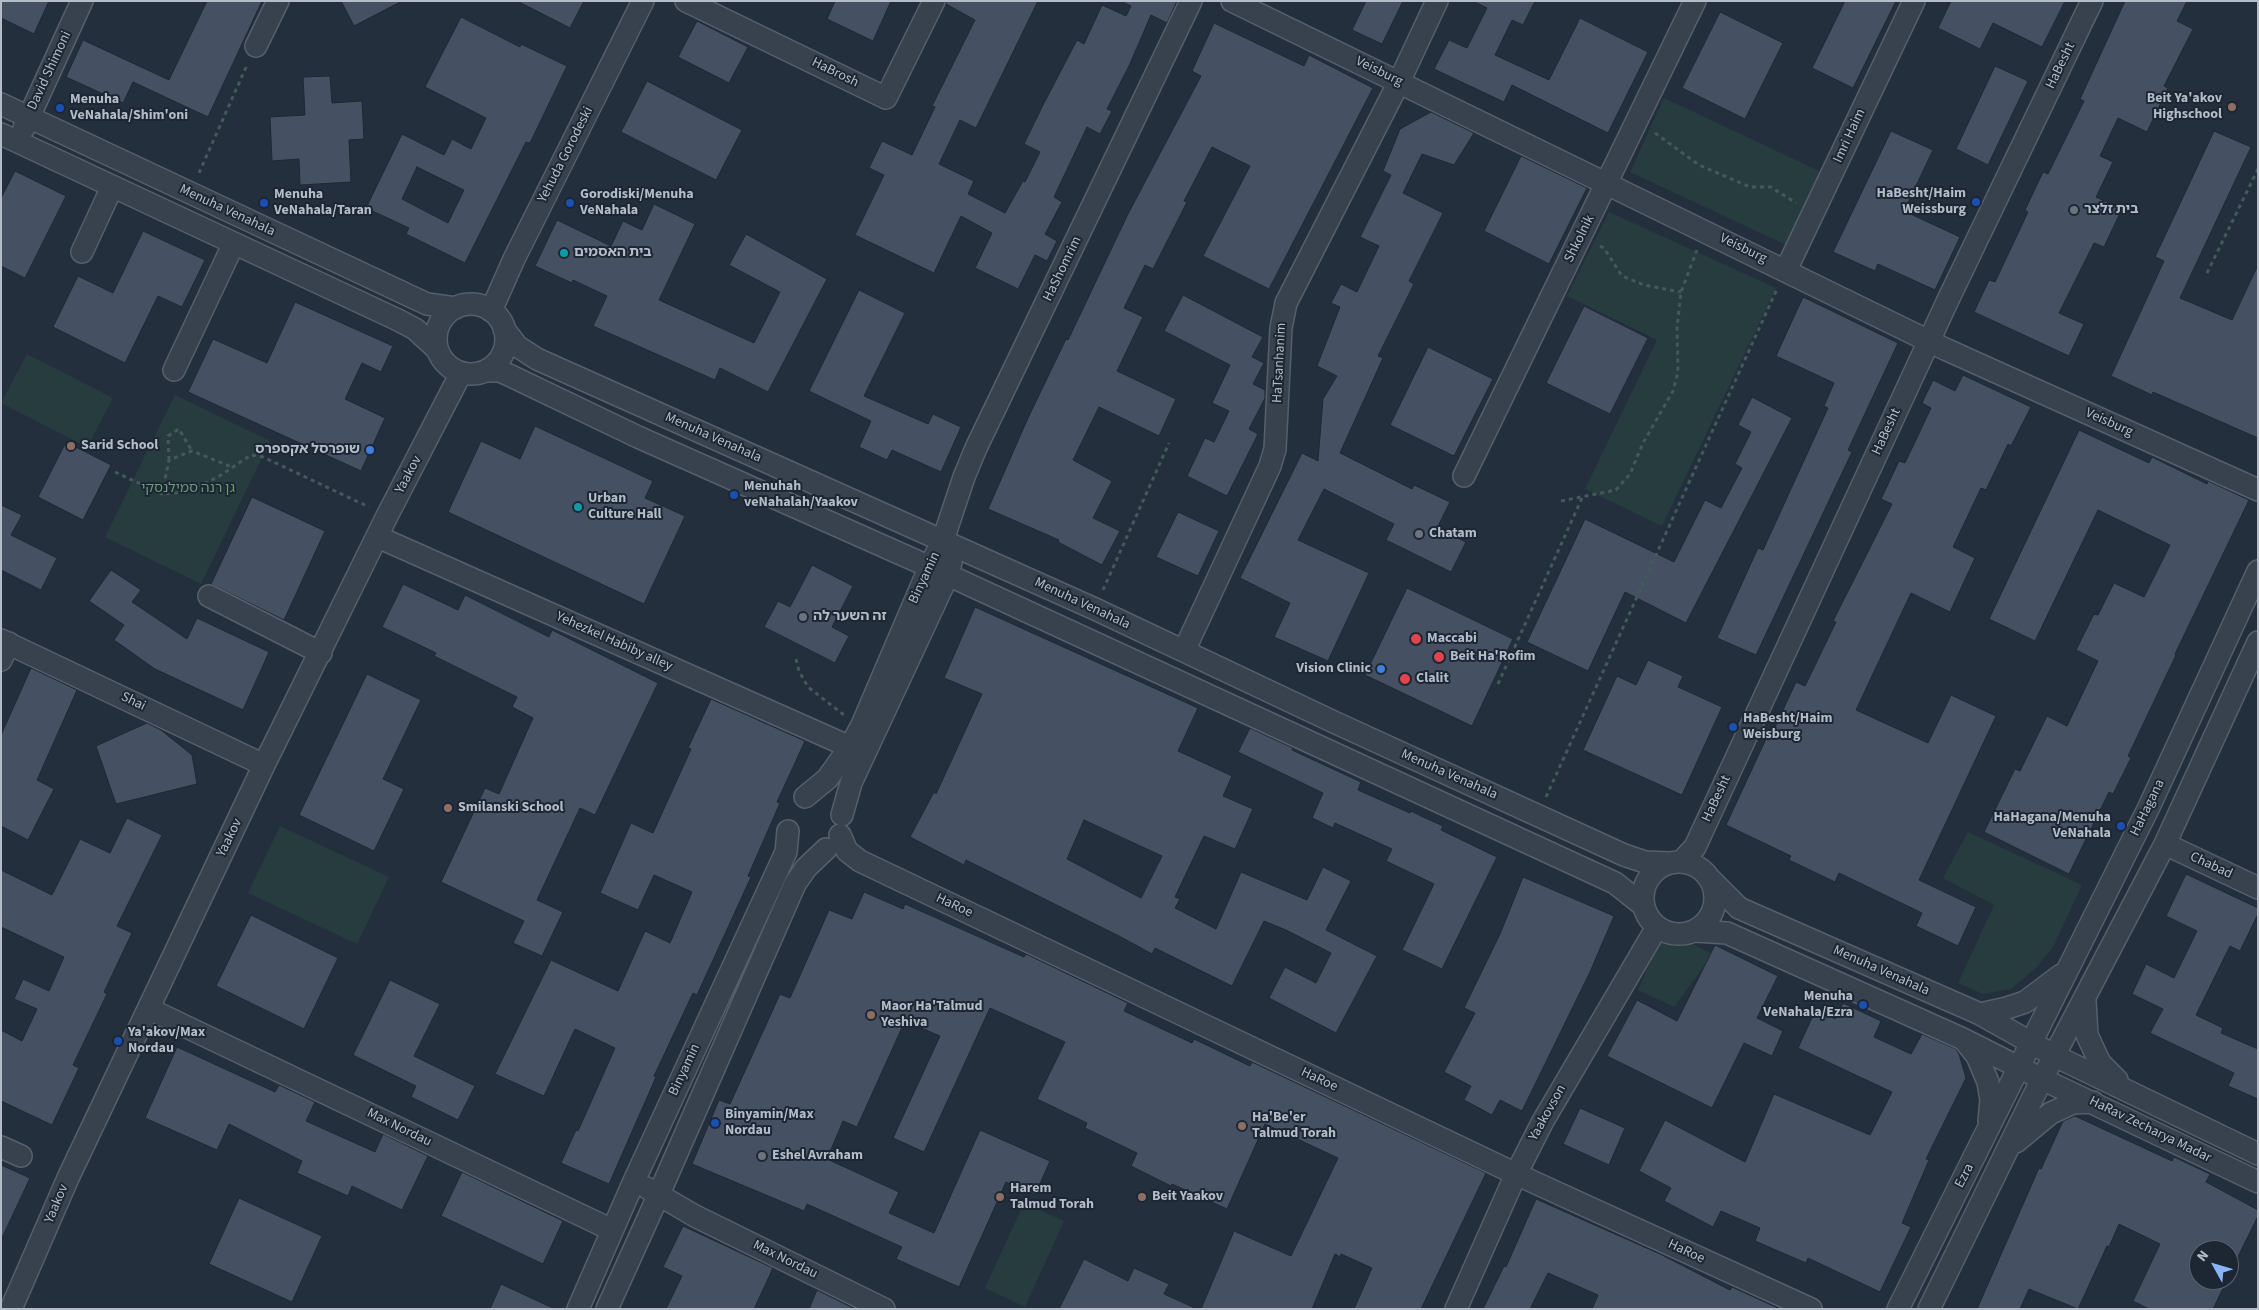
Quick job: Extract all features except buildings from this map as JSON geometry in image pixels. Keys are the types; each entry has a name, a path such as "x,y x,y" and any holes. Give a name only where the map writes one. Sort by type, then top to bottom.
{"street":[{"name":"David Shimoni","path":"10,138 30,116 82,1"},
{"path":"256,46 278,1"},
{"name":"Yehuda Gorodeski","path":"491,311 514,259 642,1"},
{"name":"HaBrosh","path":"686,1 886,98 934,1"},
{"name":"HaShomrim","path":"943,540 964,476 976,448 1192,1"},
{"name":"Veisburg","path":"1232,1 1929,340 2258,490"},
{"name":"HaTsanhanim","path":"1184,650 1270,466 1275,441 1281,328 1286,303 1400,82 1437,1"},
{"name":"Shkolnik","path":"1464,476 1638,122 1695,1"},
{"name":"Imri Haim","path":"1786,270 1914,1"},
{"name":"HaBesht","path":"1675,862 1695,847 1929,340 2092,1"},
{"name":"Menuha Venahala","path":"1,104 427,304 456,308"},
{"name":"Menuha Venahala","path":"10,138 112,188 415,329 437,349"},
{"path":"82,252 112,188"},
{"path":"174,370 233,245"},
{"path":"474,304 491,311 499,319 506,339 500,358 485,371 473,374 461,373 451,368 442,359 437,349 436,339 441,320 456,308 474,304"},
{"name":"Menuha Venahala","path":"504,329 517,346 538,359 1095,609 1624,855 1645,862 1675,862"},
{"name":"Menuha Venahala","path":"485,371 500,371 646,441 939,570 1614,884 1644,906"},
{"name":"Yaakov","path":"11,1309 68,1178 264,765 321,653 387,516 461,373"},
{"name":"Yehezkel Habiby alley","path":"378,537 850,746"},
{"name":"Binyamin","path":"606,1309 659,1194 795,884 836,833 851,783 939,570 943,540"},
{"name":"Binyamin","path":"578,1309 634,1181 786,852 793,812 827,779 850,746 939,570"},
{"name":"HaHagana","path":"2032,1043 2149,807 2258,571"},
{"path":"209,596 321,653"},
{"path":"2055,1056 2165,844 2258,642"},
{"name":"Shai","path":"4,648 264,765"},
{"path":"823,796 831,800 836,833 817,851 799,846 792,840 793,812 823,796"},
{"name":"HaRoe","path":"836,833 847,851 860,861 1516,1174 1811,1309"},
{"name":"Chabad","path":"2165,844 2258,888"},
{"path":"1675,862 1698,867 1711,880 1715,891 1714,909 1704,924 1695,931 1675,934 1657,927 1651,921 1644,906 1644,890 1651,875 1675,862"},
{"name":"Menuha Venahala","path":"1711,880 1739,908 1980,1014 2055,1056"},
{"name":"Yaakovson","path":"1456,1309 1516,1174 1557,1096 1657,927"},
{"name":"Menuha Venahala","path":"1695,931 1727,933 1963,1039 2042,1079"},
{"path":"1980,1014 2025,1002 2067,970"},
{"path":"2086,998 2087,1035 2093,1051 2100,1063 2130,1092"},
{"name":"Max Nordau","path":"149,1008 612,1230"},
{"path":"1963,1039 1977,1056 1988,1082 1991,1100 1989,1128"},
{"name":"Ezra","path":"1898,1309 2032,1043"},
{"name":"Ezra","path":"1929,1309 2005,1153 2055,1056"},
{"name":"HaRav Zecharya Madar","path":"2055,1056 2258,1154"},
{"name":"HaRav Zecharya Madar","path":"2042,1079 2258,1182"},
{"path":"2005,1153 2050,1113 2073,1103 2093,1102"},
{"path":"1,1147 22,1156"},
{"name":"Max Nordau","path":"634,1181 695,1216 884,1309"},
{"path":"612,1230 625,1269"}],"path":[{"path":"190,193 256,46"},
{"path":"1638,122 1675,146 1699,165 1750,187 1771,187 1795,202 1811,218"},
{"path":"2208,273 2258,169"},
{"path":"1560,501 1616,490 1630,474 1643,443 1673,391 1678,372 1677,327 1682,292 1698,248 1701,228"},
{"path":"1581,238 1604,248 1622,276 1644,285 1682,292"},
{"path":"1538,815 1786,270"},
{"path":"162,494 169,460 168,436 179,429 192,451 232,468"},
{"path":"1095,609 1169,443"},
{"path":"169,460 192,451"},
{"path":"115,472 162,494 186,492 218,477 251,455 262,457 387,516"},
{"path":"1498,684 1583,497"},
{"path":"796,659 799,672 808,687 837,711 862,725"}],"green space":[{"path":"1664,98 1834,178 1799,251 1630,172"},
{"path":"1609,212 1776,288 1662,526 1585,489 1657,340 1567,296"},
{"path":"27,354 113,398 87,447 1,403"},
{"name":"גן רנה סמילנסקי","path":"175,395 270,441 201,584 105,537"},
{"path":"280,826 389,877 357,944 248,893"},
{"path":"1968,832 2082,885 2053,947 2036,968 2011,989 1983,994 1958,983 1994,905 1943,878"},
{"path":"1664,930 1713,954 1674,1007 1638,990"},
{"path":"1024,1203 1064,1221 1025,1307 985,1288"}],"place":[{"name":"Beit Ya'akov Highschool","path":"2232,107"},
{"name":"Menuha VeNahala/Shim'oni","path":"60,108"},
{"name":"HaBesht/Haim Weissburg","path":"1976,202"},
{"name":"Menuha VeNahala/Taran","path":"264,203"},
{"name":"Gorodiski/Menuha VeNahala","path":"570,203"},
{"name":"בית זלצר","path":"2074,210"},
{"name":"בית האסמים","path":"564,253"},
{"name":"Sarid School","path":"71,446"},
{"name":"שופרסל אקספרס","path":"370,450"},
{"name":"Menuhah veNahalah/Yaakov","path":"734,495"},
{"name":"Urban Culture Hall","path":"578,507"},
{"name":"Chatam","path":"1419,534"},
{"name":"זה השער לה","path":"803,617"},
{"name":"Maccabi","path":"1416,639"},
{"name":"Beit Ha'Rofim","path":"1439,657"},
{"name":"Vision Clinic","path":"1381,669"},
{"name":"Clalit","path":"1405,679"},
{"name":"HaBesht/Haim Weisburg","path":"1733,727"},
{"name":"Smilanski School","path":"448,808"},
{"name":"HaHagana/Menuha VeNahala","path":"2121,826"},
{"name":"Menuha VeNahala/Ezra","path":"1863,1005"},
{"name":"Maor Ha'Talmud Yeshiva","path":"871,1015"},
{"name":"Ya'akov/Max Nordau","path":"118,1041"},
{"name":"Binyamin/Max Nordau","path":"715,1123"},
{"name":"Ha'Be'er Talmud Torah","path":"1242,1126"},
{"name":"Eshel Avraham","path":"762,1156"},
{"name":"Harem Talmud Torah","path":"1000,1197"},
{"name":"Beit Yaakov","path":"1142,1197"}]}
